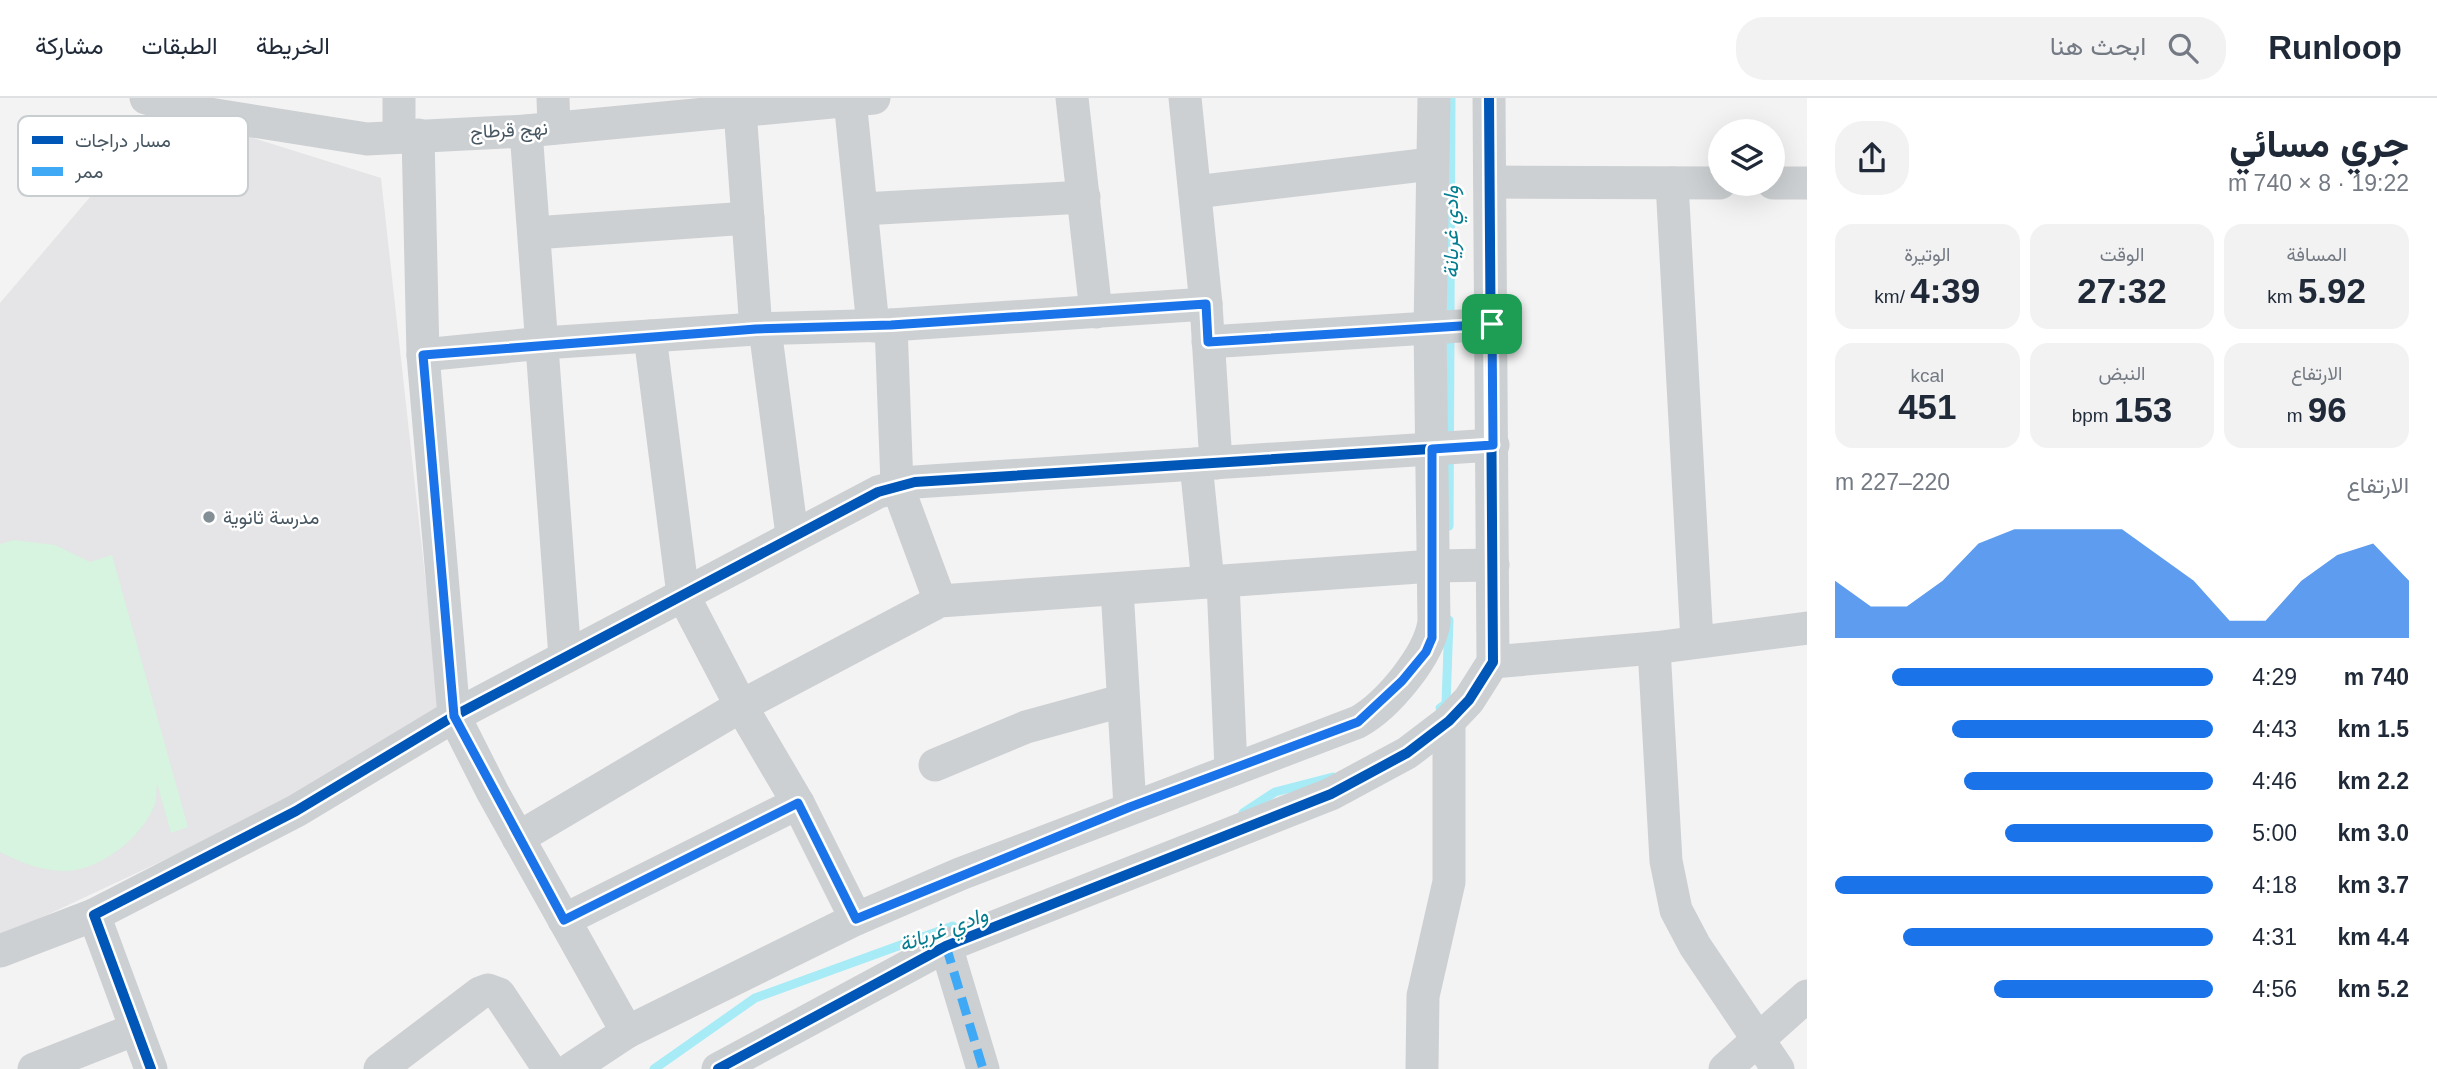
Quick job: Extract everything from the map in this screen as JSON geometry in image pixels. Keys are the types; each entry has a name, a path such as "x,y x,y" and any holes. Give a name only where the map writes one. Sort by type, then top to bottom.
{"street":[{"name":"نهج قرطاج","path":"146,98 209,106 367,139 544,119 740,110 862,99"},
{"path":"399,98 409,135 423,355 454,716 518,838 627,1032"},
{"path":"1073,98 1096,312"},
{"path":"1185,98 1206,304 1206,464 1231,769"},
{"path":"571,1069 627,1032 856,919 1130,807 1358,722 1386,697 1426,652 1432,638 1430,328 1434,98"},
{"path":"718,1069 946,946 1331,794 1408,752 1449,721 1469,700 1493,662 1489,98"},
{"path":"862,99 862,209 882,326 897,485 940,601"},
{"path":"740,110 748,218 761,329 792,535"},
{"path":"544,119 534,233 565,657"},
{"path":"1195,192 1431,164"},
{"path":"1490,182 1708,183"},
{"path":"1672,183 1697,641"},
{"path":"1785,183 1807,183"},
{"path":"862,209 1084,197"},
{"path":"534,233 748,218"},
{"path":"423,355 650,336 761,329 882,326 1206,304"},
{"path":"1208,342 1492,324"},
{"path":"650,336 662,455 682,595 741,706 798,803 856,919"},
{"path":"0,951 94,915 296,811 454,716 792,535 897,485 1493,445"},
{"path":"518,838 741,706 940,601 1433,566 1493,565"},
{"path":"1117,589 1121,701 1130,807"},
{"path":"1493,662 1654,648 1807,628"},
{"path":"1654,648 1666,861 1676,910 1695,946 1778,1069"},
{"path":"935,765 1026,727 1121,701"},
{"path":"1422,1069 1423,996 1449,882 1449,721"},
{"path":"564,920 798,803"},
{"path":"94,915 151,1069"},
{"path":"946,946 983,1069"},
{"path":"380,1069 480,993 488,990 499,994 549,1069"},
{"path":"1726,1069 1807,996"},
{"path":"34,1069 136,1029"}],"shaded area":[{"name":"مدرسة ثانوية","path":"164,110 183,116 159,116"},
{"name":"مدرسة ثانوية","path":"248,136 381,178 442,730 0,937 0,303 91,196 248,196"}],"green space":[{"path":"14,540 55,545 90,562 112,555 188,827 171,833 157,783 155,804 149,817 130,840 104,859 76,870 45,869 0,852 0,544"}],"waterway":[{"name":"وادي غريانة","path":"1450,319 1451,98"},
{"name":"وادي غريانة","path":"1449,526 1450,333"},
{"name":"وادي غريانة","path":"1440,708 1446,704 1449,620"},
{"name":"وادي غريانة","path":"1243,813 1275,792 1333,777"},
{"name":"وادي غريانة","path":"654,1069 755,998 953,926"}],"marked path":[{"path":"946,946 983,1069"}],"cycle path":[{"path":"718,1069 946,946 1331,794 1407,753 1449,721 1469,700 1493,662 1489,98"},
{"path":"151,1069 94,915 296,811 454,716 878,492 915,482 1493,445"}],"place":[{"name":"مدرسة ثانوية","path":"209,517"}],"route":[{"path":"1206,304 1208,342 1492,324 1493,445 1432,449 1432,638 1426,652 1402,681 1365,718 960,874 856,919 798,803 564,920 493,793 454,716 423,355 543,343 756,329 891,325 1206,304"}]}
